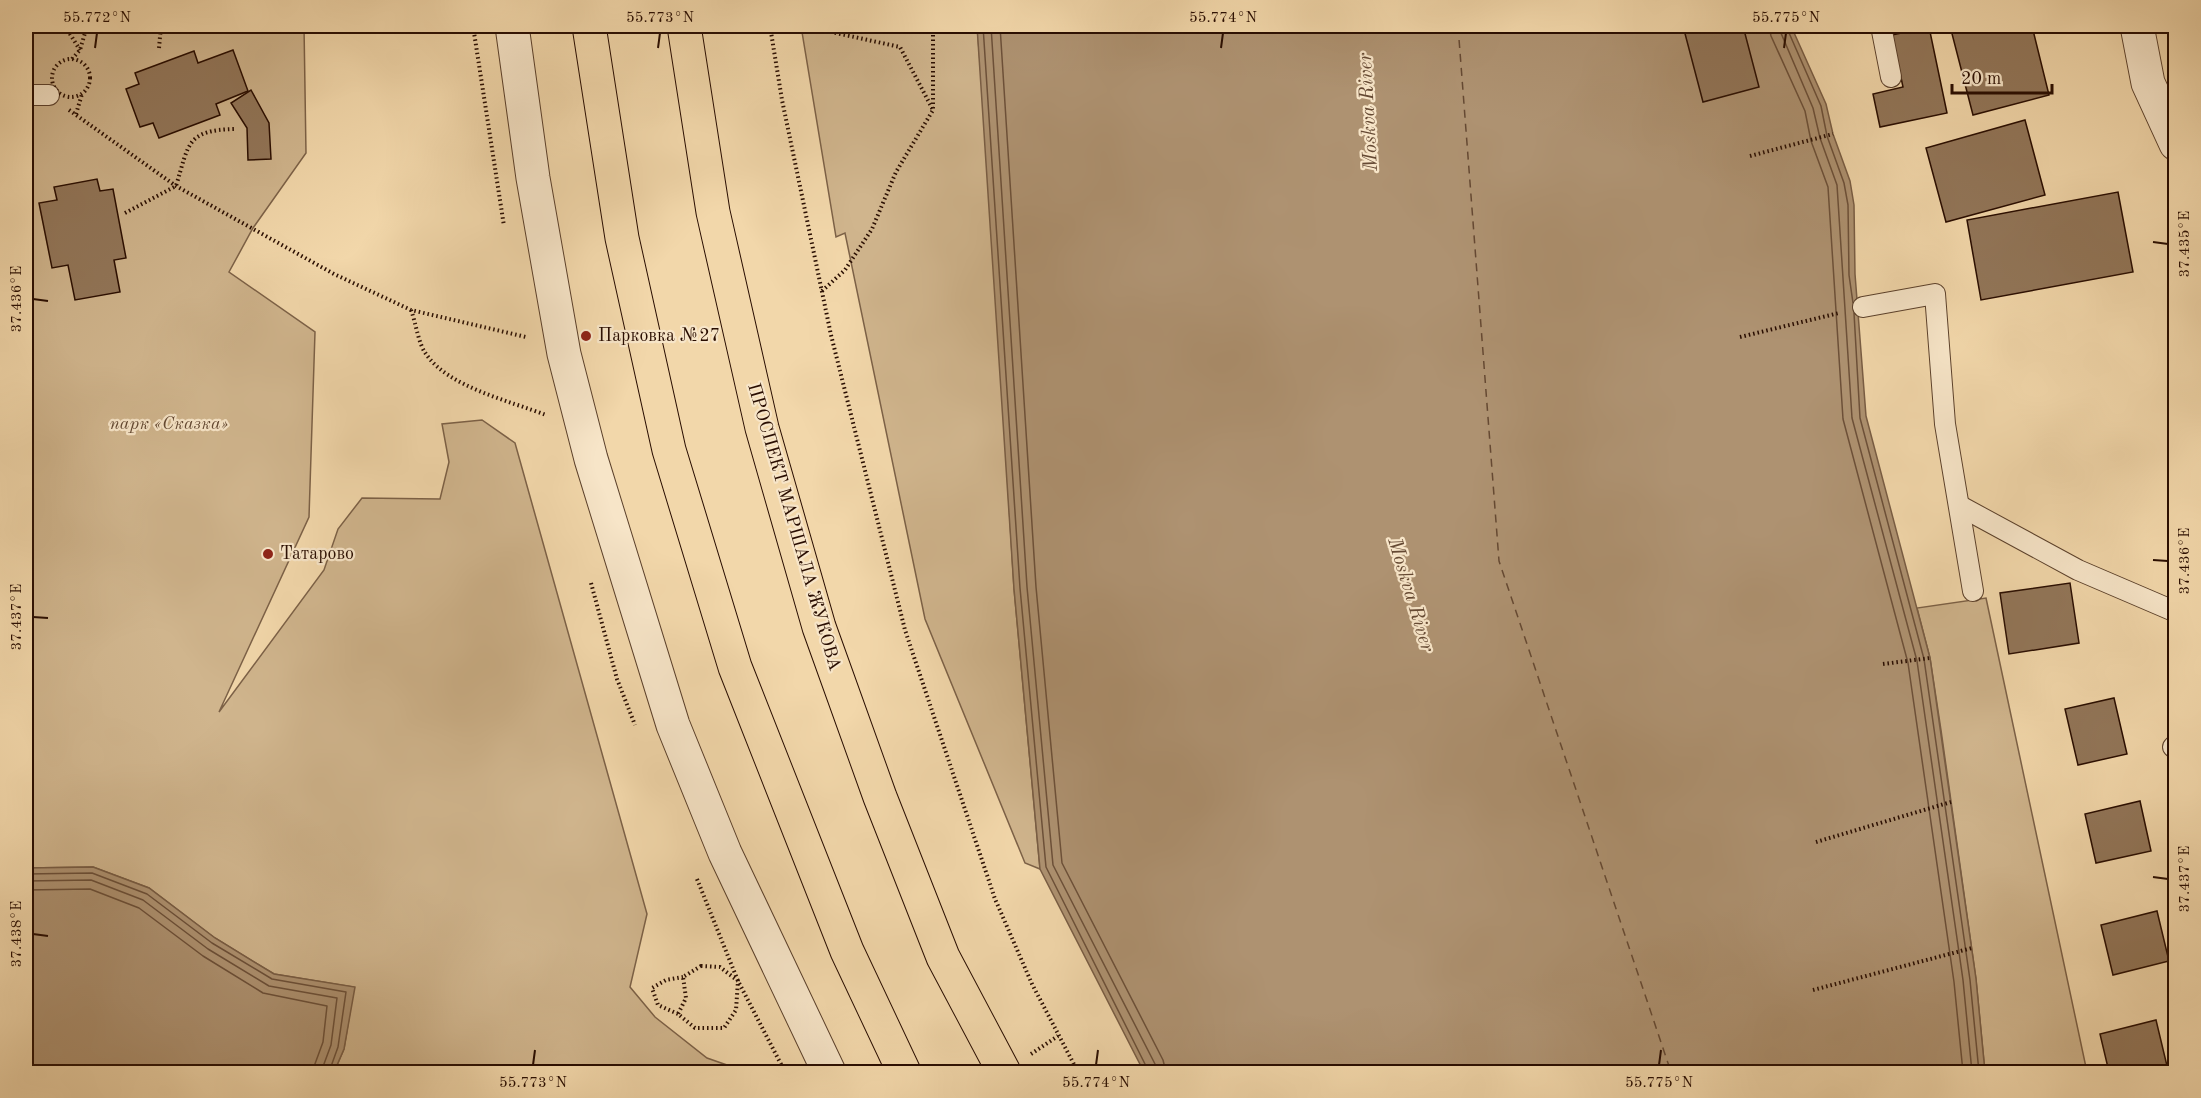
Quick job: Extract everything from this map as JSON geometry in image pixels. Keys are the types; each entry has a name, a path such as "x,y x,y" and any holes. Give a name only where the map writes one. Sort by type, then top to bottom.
{"main road":[{"path":"589,26 622,238 669,450 735,667 847,951 904,1072"},
{"name":"ПРОСПЕКТ МАРШАЛА ЖУКОВА","path":"684,26 718,235 762,428 819,627 880,797 943,957 1005,1072"}],"street":[{"path":"512,26 533,178 564,354 595,470 673,725 725,853 830,1072"},
{"path":"2137,26 2148,82 2175,144"}],"lane":[{"path":"1881,26 1892,77"},
{"path":"26,94 49,94"},
{"path":"1863,307 1935,294 1945,424 1973,591"},
{"path":"1960,506 2078,570 2175,612"}],"path":[{"path":"65,26 80,51"},
{"path":"72,59 80,51 87,26"},
{"path":"159,48 161,26"},
{"path":"770,26 782,99 822,291 905,630 995,900 1032,984 1078,1072"},
{"path":"804,26 900,47 933,110"},
{"path":"822,291 845,270 872,229 896,172 933,110 933,26"},
{"path":"76,114 82,93"},
{"path":"49,94 176,186 334,274 411,310 526,337"},
{"path":"125,213 176,186 190,144 208,129 235,129"},
{"path":"1750,156 1833,134"},
{"path":"26,228 34,230"},
{"path":"1740,337 1863,307"},
{"path":"411,310 425,353 439,368 460,383 546,415"},
{"path":"1882,664 1930,658"},
{"path":"1816,842 1951,802"},
{"path":"1813,990 1972,948"},
{"path":"701,966 720,967 738,981 736,1010 724,1028 695,1028 678,1014 658,1005 652,988 666,980 683,977 701,966"},
{"path":"678,1014 686,998 683,977"}],"green space":[{"name":"парк «Сказка»","path":"26,26 304,26 306,153 253,228 229,272 315,332 309,517 219,712 324,570 338,529 362,498 440,499 449,462 442,424 482,420 515,443 647,914 630,987 655,1017 707,1058 747,1072 334,1072 344,1049 354,987 274,974 215,938 149,888 93,867 26,868"},
{"path":"801,26 977,26 989,171 1014,589 1040,869 1025,863 925,619 845,233 836,237"},
{"path":"1986,598 2087,1072 1985,1072 1976,979 1941,730 1930,658 1917,608"}],"water":[{"name":"Moskva River","path":"977,26 1791,26 1826,104 1833,134 1850,181 1854,205 1855,274 1866,416 1930,658 1976,979 1985,1072 1144,1072 1040,869 1014,589"},
{"path":"93,867 149,888 215,938 274,974 355,987 344,1049 334,1072 26,1072 26,868"}],"building":[{"path":"1683,26 1743,26 1759,87 1703,102"},
{"path":"1950,26 2032,26 2049,95 1973,115"},
{"path":"1929,27 1947,113 1880,127 1873,94 1903,87 1892,35"},
{"path":"233,50 248,91 216,104 220,115 159,138 153,123 140,127 126,89 139,84 135,73 194,51 198,63"},
{"path":"251,90 269,123 271,159 248,160 247,128 231,103"},
{"path":"2025,120 2045,195 1946,222 1926,148"},
{"path":"97,179 100,191 113,189 126,258 114,260 120,292 75,300 68,265 52,268 39,203 57,200 54,187"},
{"path":"2118,192 2133,272 1981,300 1967,220"},
{"path":"2070,583 2079,643 2009,654 2000,593"},
{"path":"2114,698 2127,754 2078,765 2065,709"},
{"path":"2140,801 2151,851 2096,863 2085,814"},
{"path":"2157,911 2169,961 2113,975 2101,925"},
{"path":"2156,1020 2168,1070 2109,1072 2100,1034"}],"ferry route":[{"path":"1458,26 1499,561 1671,1072"}],"place":[{"name":"Парковка №27","path":"586,336"},
{"name":"Татарово","path":"268,554"}]}
